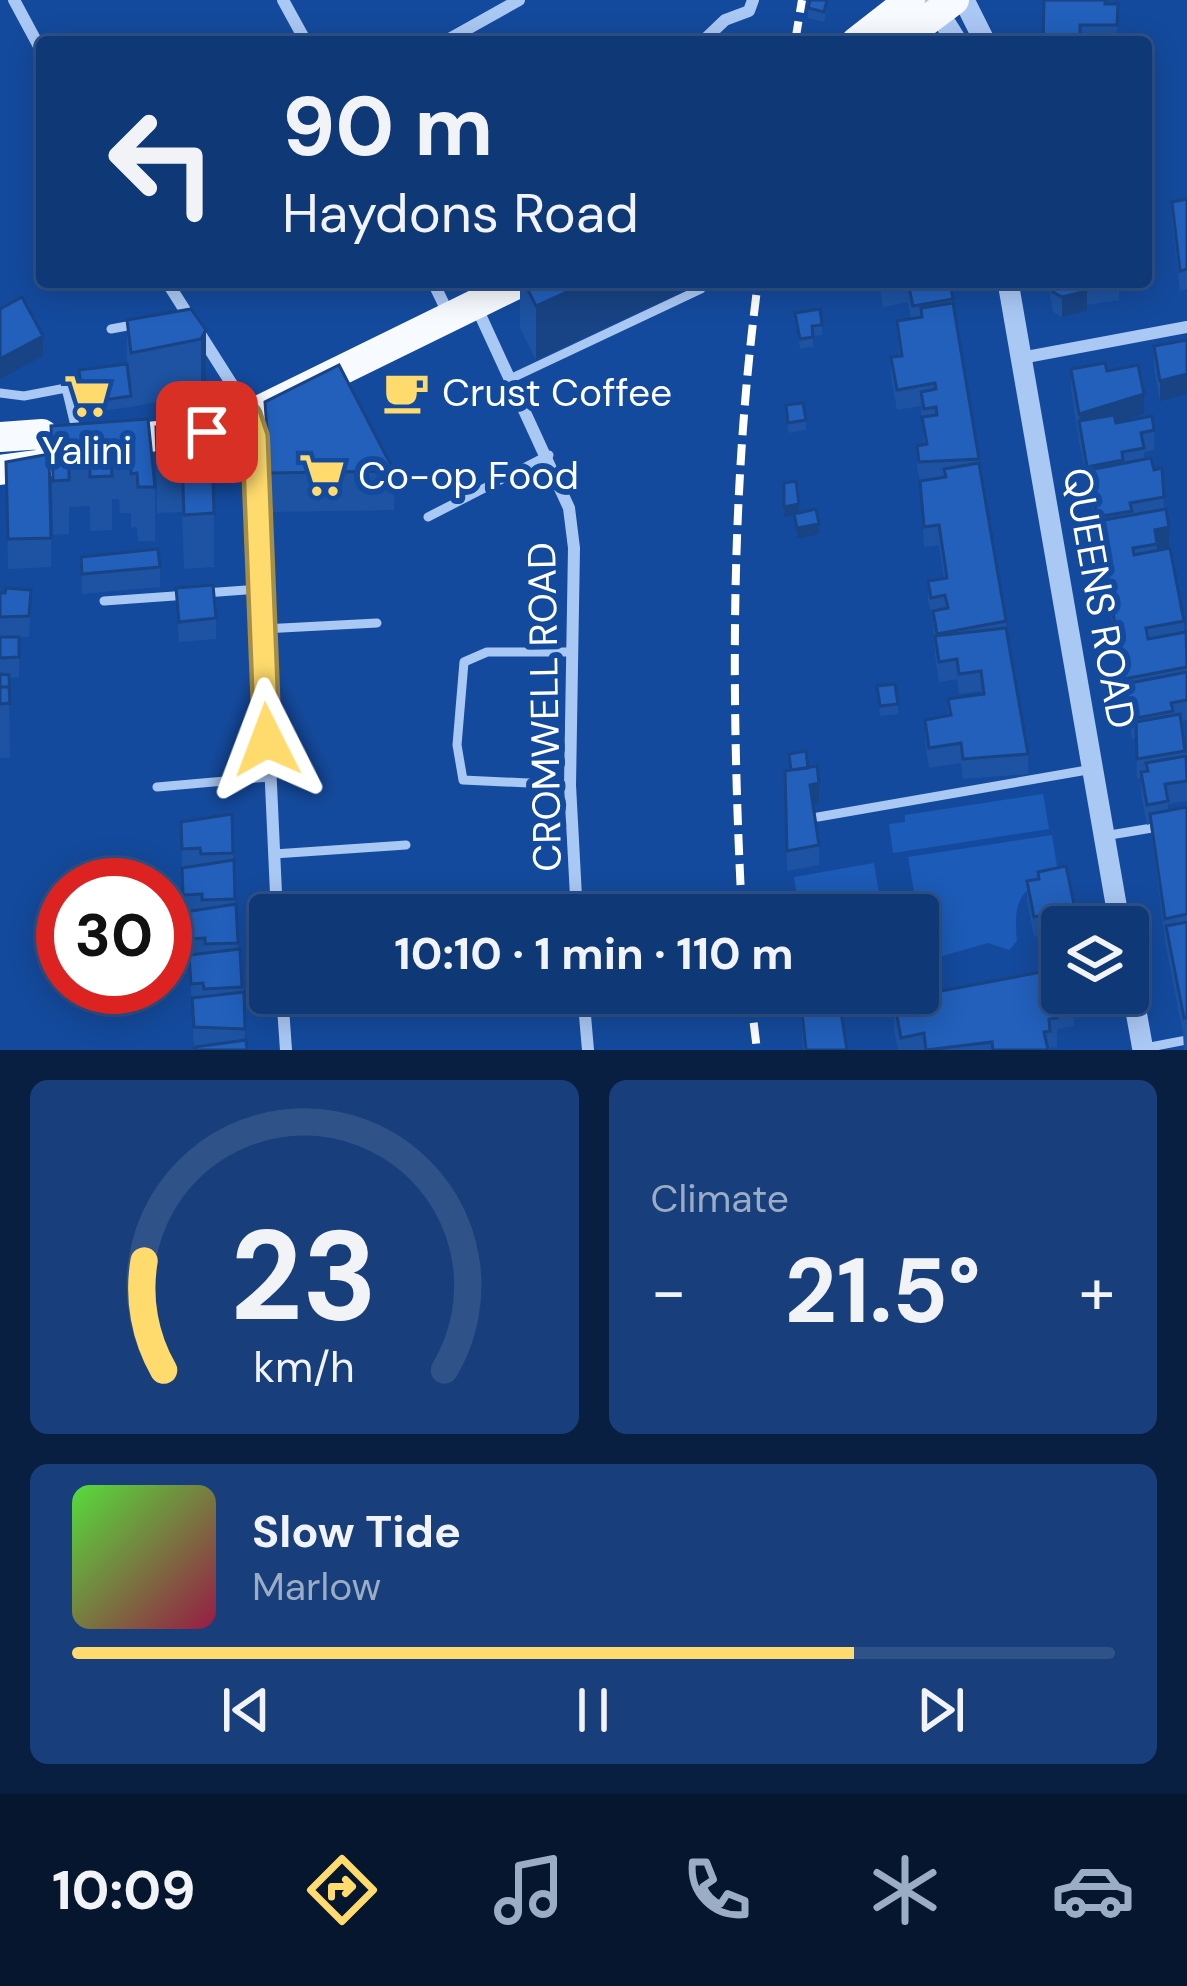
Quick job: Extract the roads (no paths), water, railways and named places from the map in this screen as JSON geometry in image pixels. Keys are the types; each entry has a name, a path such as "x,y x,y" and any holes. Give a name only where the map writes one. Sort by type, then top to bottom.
{"main road":[{"path":"878,36 939,2"},
{"path":"0,470 43,464 68,446 207,432 506,288"},
{"path":"0,437 42,434 68,446"}],"street":[{"path":"14,0 36,41"},
{"path":"283,0 304,36"},
{"path":"455,36 519,0"},
{"path":"708,36 725,20 749,10 753,0"},
{"path":"939,2 954,36"},
{"path":"939,2 978,36"},
{"path":"170,288 248,416 255,437 276,894"},
{"name":"CROMWELL ROAD","path":"439,288 462,310 512,378 564,486 572,528 570,785 576,894"},
{"name":"QUEENS ROAD","path":"1009,288 1116,906"},
{"path":"1021,358 1187,327"},
{"path":"283,1014 286,1050"},
{"path":"585,1014 588,1050"},
{"path":"1137,1014 1143,1049"}],"lane":[{"path":"512,378 701,289"},
{"path":"168,317 184,313"},
{"path":"111,328 146,322"},
{"path":"0,393 23,396 66,388 68,446"},
{"path":"428,517 549,455"},
{"path":"104,602 260,589"},
{"path":"262,629 377,623"},
{"path":"570,785 463,780 457,745 464,662 487,652 572,652"},
{"path":"818,818 1093,769"},
{"path":"157,787 269,777"},
{"path":"1104,836 1166,826"},
{"path":"274,854 406,845"},
{"path":"1143,1049 1187,1040"}],"railway":[{"path":"796,36 802,0"},
{"path":"741,894 735,598 742,440 757,288"},
{"path":"753,1014 757,1050"}],"place":[{"name":"Crust Coffee","path":"406,392"},
{"name":"Yalini","path":"87,396"},
{"name":"Co-op Food","path":"322,475"}]}
